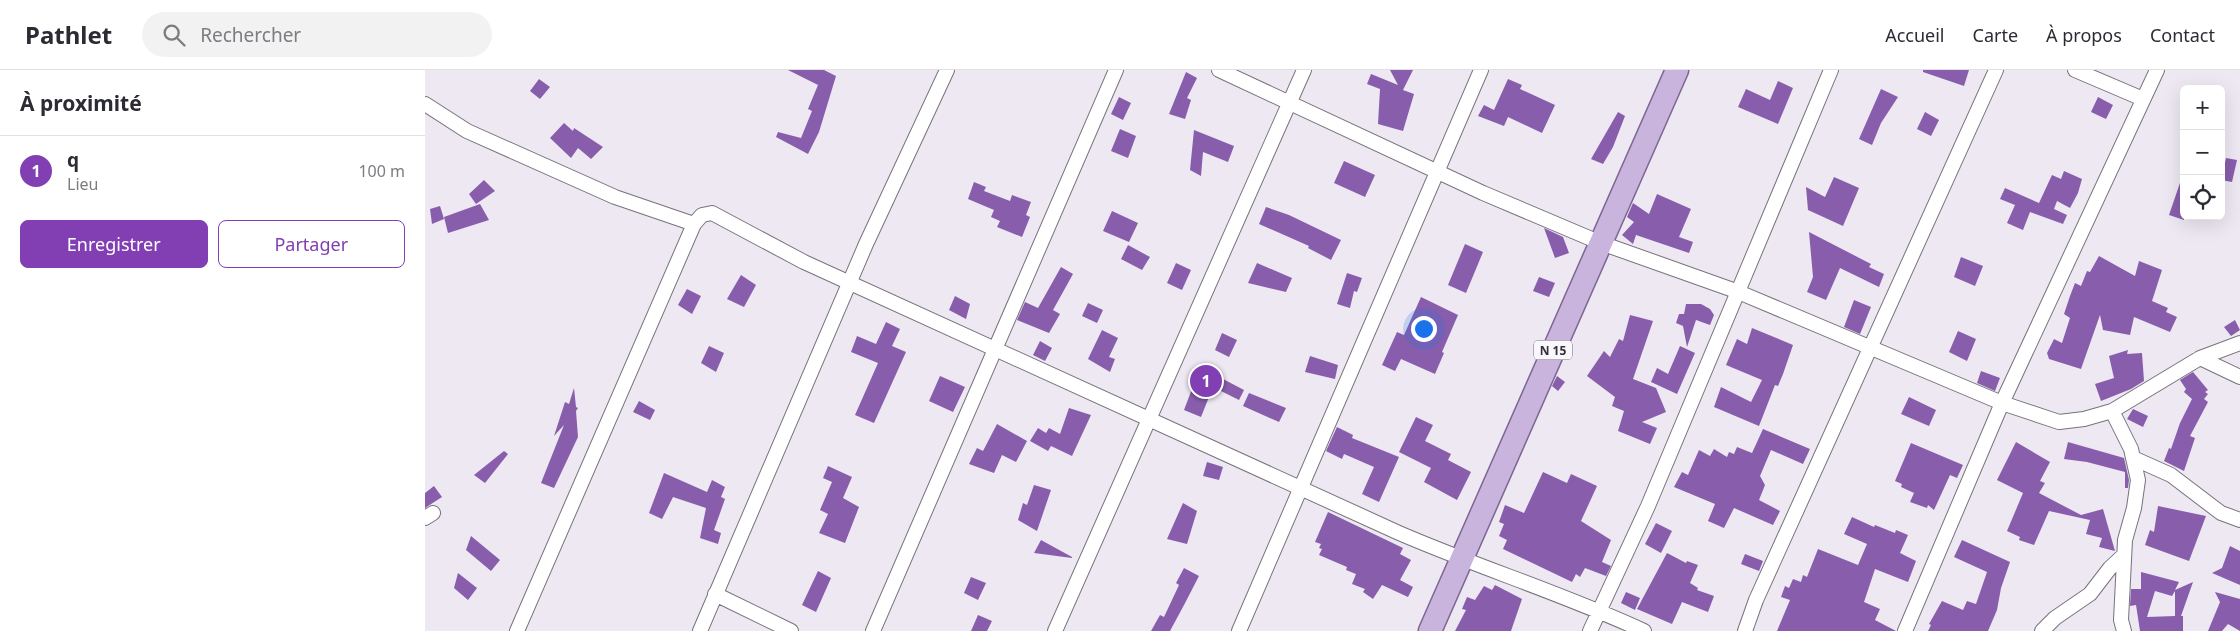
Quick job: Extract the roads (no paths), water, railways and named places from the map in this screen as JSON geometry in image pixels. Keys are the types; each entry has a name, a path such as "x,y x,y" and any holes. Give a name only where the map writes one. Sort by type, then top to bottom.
{"main road":[{"name":"N 15","path":"1430,631 1677,70"}],"street":[{"path":"700,631 849,282 947,70"},
{"path":"873,631 1116,70"},
{"path":"1219,70 1438,171 1601,243 1736,291 1869,349 2002,403 2059,422 2084,419 2112,411 2200,358 2240,343"},
{"path":"1055,631 1304,70"},
{"path":"1239,631 1481,70"},
{"path":"1590,631 1648,506 1736,291 1831,70"},
{"path":"1745,631 1756,600 1996,70"},
{"path":"2075,70 2143,99"},
{"path":"1905,631 2002,403 2157,70"},
{"path":"425,104 467,131 615,197 694,224"},
{"path":"517,631 694,224 702,215 712,213 805,262 1461,560 1599,610 1644,631"},
{"path":"2200,358 2240,377"},
{"path":"2112,411 2131,449 2138,480 2134,508 2125,540 2121,620 2124,631"},
{"path":"2133,458 2171,475 2221,513 2240,520"},
{"path":"2042,631 2055,618 2090,594 2110,568 2124,555"},
{"path":"715,594 791,631"}],"place":[{"name":"q","path":"1206,381"}]}
